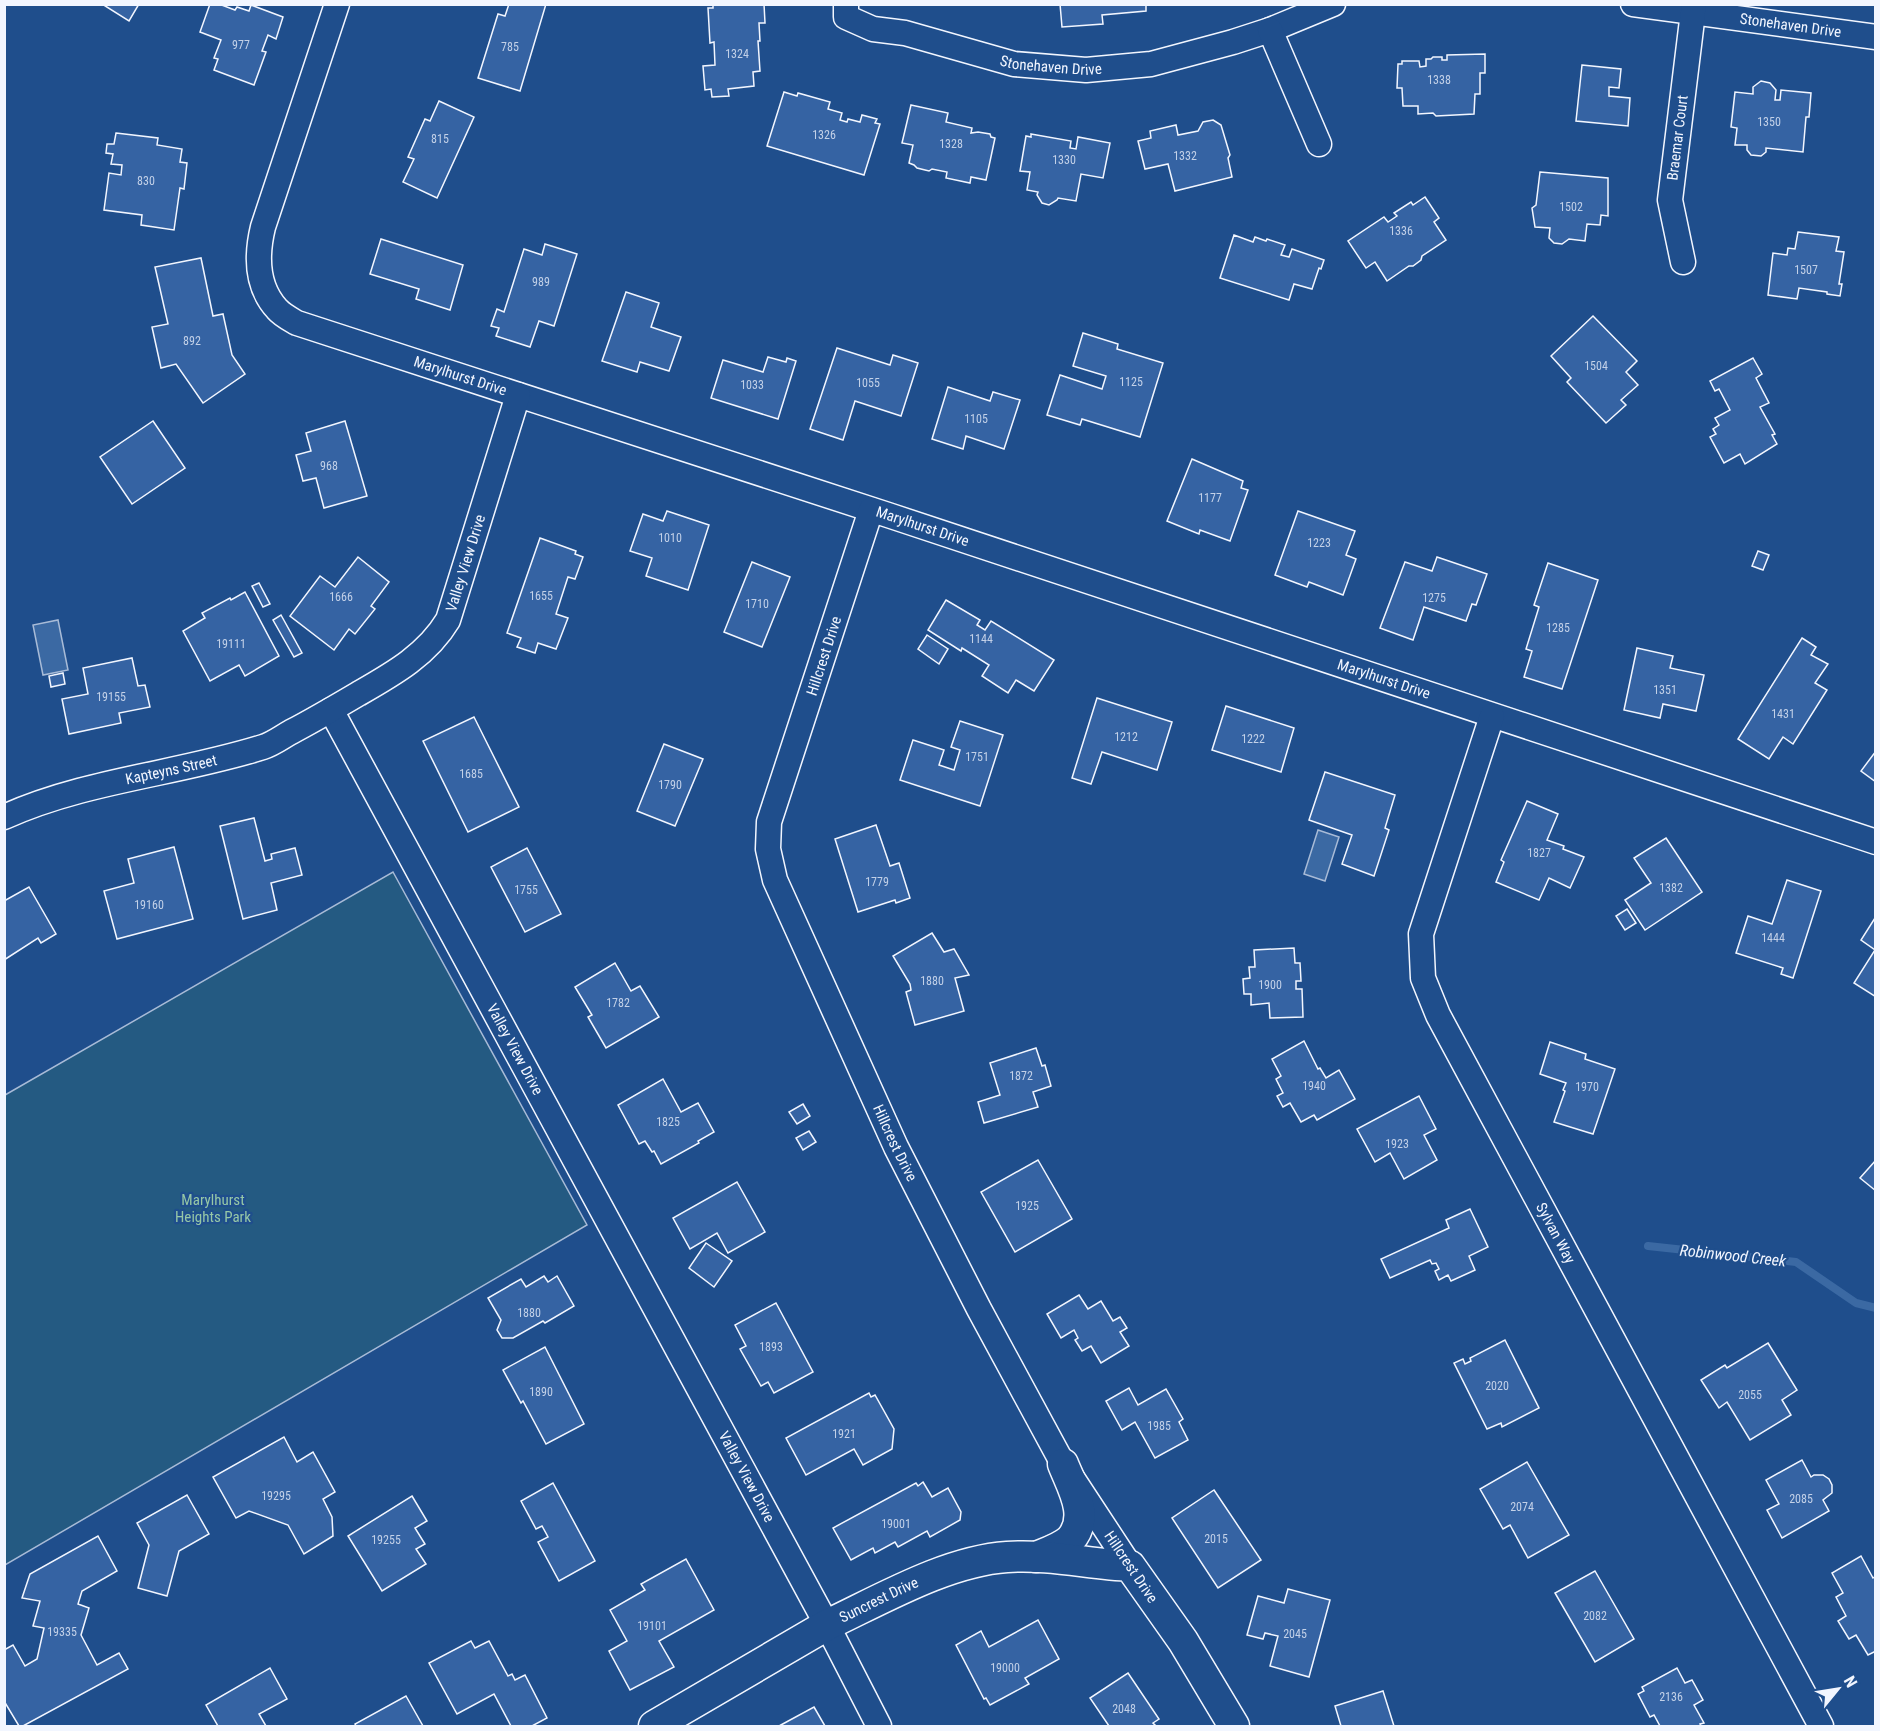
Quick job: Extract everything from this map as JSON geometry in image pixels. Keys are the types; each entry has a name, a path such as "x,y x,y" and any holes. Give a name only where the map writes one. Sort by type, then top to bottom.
{"street":[{"name":"Marylhurst Drive","path":"337,4 259,243 258,267 264,291 278,311 297,323 1875,842"},
{"name":"Stonehaven Drive","path":"846,4 846,17 873,29 905,33 1014,64 1086,70 1151,64 1270,30 1333,4"},
{"name":"Stonehaven Drive","path":"1633,4 1693,9 1875,37"},
{"name":"Braemar Court","path":"1683,262 1670,200 1693,9"},
{"path":"1270,30 1319,144"},
{"name":"Valley View Drive","path":"518,395 448,620 439,636 424,652 405,666 331,710 828,1625 879,1726"},
{"name":"Hillcrest Drive","path":"871,510 769,822 768,849 775,880 896,1146 979,1309 1063,1464 1183,1641 1234,1726"},
{"name":"Kapteyns Street","path":"4,817 67,795 266,746 331,710"},
{"name":"Sylvan Way","path":"1492,716 1421,934 1423,978 1438,1015 1821,1726"},
{"path":"1036,1557 1070,1540 1081,1515 1077,1498 1063,1464"},
{"name":"Suncrest Drive","path":"654,1726 828,1625 958,1566 986,1559 1009,1557 1036,1557 1130,1566"}],"green space":[{"name":"Marylhurst Heights Park","path":"393,872 587,1225 5,1565 5,1095"}],"shaded area":[{"path":"58,620 68,670 43,675 33,625"},
{"path":"1318,830 1339,837 1325,881 1304,874"}],"building":[{"path":"102,4 139,4 129,21"},
{"path":"210,4 219,4 235,10 237,7 249,11 251,5 283,17 276,39 268,35 262,51 266,52 254,85 214,70 218,59 214,58 221,40 200,32"},
{"path":"509,4 546,4 520,91 478,78 498,14 505,16"},
{"path":"713,4 764,4 765,23 759,23 760,71 753,72 754,86 728,89 729,96 712,97 711,89 705,90 703,66 715,65 714,42 710,43 708,8 713,8"},
{"path":"1060,4 1146,4 1146,11 1102,15 1103,24 1062,27"},
{"path":"1485,54 1485,73 1480,73 1480,94 1475,94 1474,114 1436,116 1433,113 1418,114 1418,106 1403,106 1402,88 1397,88 1398,64 1402,64 1402,61 1419,61 1420,67 1426,66 1426,59 1433,57 1442,57 1442,60 1447,60 1447,55"},
{"path":"1582,65 1621,69 1619,88 1609,87 1609,96 1630,98 1628,126 1576,121"},
{"path":"1761,81 1770,83 1776,90 1775,100 1780,100 1781,90 1811,93 1803,152 1766,148 1766,152 1761,156 1751,155 1747,150 1747,145 1735,145 1737,128 1731,127 1735,92 1753,94 1753,87"},
{"path":"784,92 797,96 798,93 830,102 828,109 842,113 840,120 860,122 862,115 877,119 875,123 880,124 864,175 767,146"},
{"path":"439,101 474,117 437,198 403,182 414,159 408,157 425,119 430,121"},
{"path":"911,105 948,113 946,122 972,128 971,133 990,134 995,138 986,180 971,177 970,183 946,178 947,172 932,169 929,171 909,163 913,145 902,143"},
{"path":"1213,120 1221,125 1230,155 1228,158 1232,177 1175,191 1168,164 1145,169 1138,141 1151,138 1150,131 1176,125 1178,135 1198,131 1203,122"},
{"path":"116,133 158,138 157,145 182,149 180,162 187,163 184,189 180,188 174,230 141,225 142,215 104,210 109,173 121,175 122,165 111,164 113,154 106,153 107,144 114,144"},
{"path":"1031,134 1071,141 1070,148 1076,149 1078,137 1110,143 1103,178 1081,174 1076,201 1058,198 1049,205 1042,203 1037,195 1038,192 1027,190 1030,172 1020,171 1026,136 1031,137"},
{"path":"1540,172 1608,178 1608,216 1601,215 1600,225 1587,224 1585,241 1569,239 1562,244 1554,243 1549,238 1550,228 1535,227 1532,208 1536,205"},
{"path":"1425,197 1439,218 1434,222 1446,240 1422,256 1421,260 1413,266 1409,266 1387,281 1375,262 1366,268 1348,241 1384,217 1388,222 1397,216 1394,213 1411,202 1413,205"},
{"path":"1798,232 1839,237 1836,251 1844,252 1839,284 1842,284 1840,296 1799,288 1797,299 1768,295 1773,253 1787,255 1788,248 1795,249"},
{"path":"1234,235 1253,242 1255,237 1285,245 1281,255 1289,257 1292,249 1324,260 1312,289 1294,284 1289,300 1220,278"},
{"path":"381,239 463,265 450,310 416,299 419,289 370,274"},
{"path":"545,244 577,254 554,326 539,321 530,347 496,336 499,328 491,326 497,309 504,312 524,249 542,255"},
{"path":"201,258 213,316 223,314 232,355 245,374 203,403 176,364 161,368 152,327 168,324 155,267"},
{"path":"626,292 659,303 651,327 681,337 669,371 640,362 637,372 602,361"},
{"path":"1593,316 1637,361 1626,372 1638,385 1621,400 1626,405 1606,423 1567,382 1571,378 1551,356"},
{"path":"1083,333 1118,344 1117,349 1163,363 1140,437 1082,419 1080,425 1047,415 1060,375 1102,389 1106,376 1073,366"},
{"path":"837,348 890,365 893,355 918,363 901,416 855,401 843,440 810,429"},
{"path":"768,357 786,362 787,358 796,361 778,419 711,398 723,360 763,372"},
{"path":"1753,358 1762,374 1756,378 1769,403 1760,407 1775,434 1772,435 1777,444 1745,464 1740,454 1724,463 1710,437 1716,434 1713,429 1719,425 1715,418 1730,410 1719,389 1715,391 1710,381"},
{"path":"948,387 990,401 993,392 1020,400 1004,449 966,436 963,449 932,439"},
{"path":"153,421 185,468 132,504 100,457"},
{"path":"345,421 367,496 324,508 316,478 303,481 296,455 311,451 306,433"},
{"path":"1192,459 1243,481 1241,488 1248,490 1230,541 1200,530 1199,534 1167,521"},
{"path":"667,511 709,525 688,590 646,576 652,558 630,551 643,514 663,521"},
{"path":"1298,511 1355,531 1346,555 1356,559 1343,595 1309,582 1307,587 1275,575"},
{"path":"540,538 576,551 575,554 583,557 575,579 568,577 556,614 568,618 556,649 538,643 535,653 517,647 521,638 507,633"},
{"path":"1758,551 1769,555 1763,570 1752,566"},
{"path":"358,557 389,582 371,606 375,609 355,634 349,629 334,650 290,616 320,576 335,587"},
{"path":"1437,557 1487,574 1476,605 1472,604 1466,621 1424,607 1413,640 1380,628 1405,562 1432,571"},
{"path":"752,562 790,577 762,647 724,632"},
{"path":"1548,563 1598,580 1562,689 1524,677 1532,651 1526,649 1539,607 1534,605"},
{"path":"259,583 270,604 263,607 252,586"},
{"path":"245,592 279,656 245,676 239,665 210,681 183,631 205,618 202,613"},
{"path":"946,600 980,620 977,625 985,630 991,621 1054,660 1034,691 1016,680 1008,693 982,676 989,665 928,630"},
{"path":"281,615 302,653 294,657 273,620"},
{"path":"927,635 948,649 939,664 918,649"},
{"path":"1802,638 1816,647 1811,655 1828,664 1815,683 1827,690 1793,744 1783,737 1769,759 1738,739"},
{"path":"1637,648 1673,656 1670,668 1704,675 1696,711 1663,704 1660,718 1624,710"},
{"path":"132,658 138,686 145,685 150,707 119,713 121,723 69,734 62,699 88,694 83,668"},
{"path":"63,673 65,684 51,687 49,676"},
{"path":"1097,698 1172,722 1157,770 1102,752 1091,784 1072,778"},
{"path":"1226,706 1294,728 1281,772 1212,750"},
{"path":"474,717 519,807 468,832 423,741"},
{"path":"960,721 1003,735 980,806 900,780 913,740 944,750 939,765 954,770 960,750 951,747"},
{"path":"664,744 703,759 675,826 637,811"},
{"path":"1876,751 1876,782 1861,771"},
{"path":"1325,772 1395,795 1385,828 1389,830 1374,876 1342,864 1352,835 1309,820"},
{"path":"1527,801 1558,814 1547,840 1584,857 1570,888 1549,878 1539,900 1496,882 1504,862 1501,860"},
{"path":"254,818 265,861 272,859 271,854 295,848 302,875 271,883 277,910 243,919 220,826"},
{"path":"876,825 890,866 899,863 910,898 896,903 895,900 858,912 835,839"},
{"path":"1666,838 1702,892 1645,930 1625,900 1651,883 1634,858"},
{"path":"174,847 193,919 117,939 104,891 134,883 128,859"},
{"path":"527,848 561,914 525,932 491,867"},
{"path":"1787,880 1821,891 1793,978 1781,974 1783,968 1736,953 1748,916 1772,924"},
{"path":"29,887 56,934 41,943 38,938 4,960 4,901"},
{"path":"1627,909 1636,923 1625,930 1616,916"},
{"path":"1875,918 1876,997 1854,983 1875,950 1861,940"},
{"path":"932,933 944,952 954,949 969,975 955,978 964,1011 915,1025 906,992 911,990 910,984 893,956"},
{"path":"1294,948 1295,963 1300,963 1301,981 1296,981 1296,989 1302,989 1303,1017 1270,1018 1269,1003 1251,1005 1251,994 1244,994 1243,979 1250,978 1249,967 1255,967 1254,950"},
{"path":"615,963 631,991 640,986 659,1017 606,1048 588,1017 592,1015 575,987"},
{"path":"1304,1041 1318,1069 1320,1068 1326,1078 1339,1070 1355,1099 1317,1120 1314,1115 1301,1122 1290,1103 1283,1107 1277,1096 1283,1093 1276,1079 1281,1076 1272,1059"},
{"path":"1550,1042 1586,1054 1585,1059 1615,1069 1593,1134 1554,1122 1566,1083 1540,1074"},
{"path":"1036,1048 1042,1066 1045,1065 1051,1086 1033,1092 1038,1107 984,1123 978,1102 1000,1095 990,1063"},
{"path":"663,1079 681,1112 698,1103 714,1132 661,1164 645,1141 639,1144 618,1105"},
{"path":"1419,1096 1436,1129 1424,1135 1437,1160 1404,1179 1390,1153 1375,1162 1357,1129"},
{"path":"803,1104 810,1116 797,1124 789,1112"},
{"path":"809,1131 816,1142 803,1150 796,1138"},
{"path":"1038,1160 1072,1219 1015,1252 981,1192"},
{"path":"1876,1160 1876,1191 1860,1178"},
{"path":"737,1182 765,1232 728,1253 717,1233 690,1249 673,1218"},
{"path":"1470,1209 1488,1247 1469,1256 1475,1270 1451,1281 1448,1275 1439,1280 1435,1271 1439,1269 1436,1263 1432,1264 1430,1260 1390,1278 1381,1259 1449,1228 1446,1220"},
{"path":"706,1243 732,1261 714,1287 689,1268"},
{"path":"544,1276 548,1282 557,1276 574,1306 513,1338 502,1338 497,1330 501,1320 488,1298 521,1279 526,1287"},
{"path":"1079,1295 1088,1309 1101,1301 1113,1321 1120,1317 1127,1328 1120,1332 1129,1346 1101,1363 1091,1346 1082,1351 1075,1340 1078,1338 1074,1330 1061,1338 1047,1314"},
{"path":"776,1303 813,1372 774,1393 768,1382 761,1386 740,1349 746,1346 735,1325"},
{"path":"1505,1340 1539,1408 1502,1427 1501,1423 1487,1429 1454,1363 1463,1359 1465,1364 1471,1361 1470,1358"},
{"path":"1768,1343 1797,1390 1782,1400 1791,1415 1750,1440 1727,1402 1719,1408 1701,1380 1725,1365 1727,1368"},
{"path":"545,1347 584,1424 546,1444 503,1370"},
{"path":"1129,1388 1138,1405 1166,1389 1183,1419 1179,1422 1188,1440 1155,1458 1135,1422 1122,1430 1106,1401"},
{"path":"869,1393 871,1397 875,1395 894,1429 892,1449 863,1465 854,1449 806,1475 786,1438"},
{"path":"284,1437 297,1462 313,1452 335,1492 323,1499 332,1517 333,1536 304,1554 288,1525 249,1511 236,1518 213,1477"},
{"path":"1802,1460 1811,1477 1823,1475 1829,1479 1832,1493 1823,1500 1829,1511 1782,1538 1767,1510 1779,1504 1766,1480"},
{"path":"1527,1462 1569,1535 1528,1558 1510,1525 1503,1529 1480,1489"},
{"path":"923,1482 932,1497 948,1488 961,1512 960,1520 930,1537 927,1531 898,1547 895,1542 875,1553 873,1548 851,1560 833,1528 916,1483 918,1486"},
{"path":"553,1483 595,1561 559,1581 538,1542 548,1537 542,1526 536,1529 521,1501"},
{"path":"1214,1490 1261,1560 1218,1588 1172,1518"},
{"path":"187,1495 209,1534 179,1551 167,1596 138,1588 149,1545 137,1523"},
{"path":"412,1496 427,1521 415,1528 425,1544 416,1549 426,1564 382,1591 348,1536"},
{"path":"98,1536 117,1571 82,1591 78,1604 89,1608 81,1635 97,1665 119,1653 128,1669 23,1726 19,1726 4,1701 4,1650 13,1645 25,1666 37,1659 44,1628 33,1626 40,1601 22,1598 30,1574"},
{"path":"1861,1556 1873,1578 1876,1576 1876,1651 1868,1655 1856,1635 1849,1639 1838,1621 1846,1616 1836,1597 1843,1593 1832,1573"},
{"path":"686,1559 714,1610 659,1641 674,1667 630,1690 609,1651 627,1641 610,1610 645,1590 641,1584"},
{"path":"1595,1571 1634,1639 1595,1662 1555,1593"},
{"path":"1288,1589 1330,1600 1309,1677 1270,1666 1278,1636 1265,1633 1263,1639 1247,1635 1258,1596 1284,1603"},
{"path":"1038,1620 1059,1659 1025,1678 1029,1684 990,1705 986,1698 984,1699 956,1645 981,1631 989,1647"},
{"path":"471,1641 475,1648 489,1641 508,1676 512,1674 515,1680 525,1675 547,1718 532,1726 511,1726 494,1694 457,1714 429,1663"},
{"path":"270,1668 287,1699 259,1714 266,1726 218,1726 206,1705"},
{"path":"1677,1668 1685,1683 1692,1680 1703,1700 1694,1705 1704,1723 1700,1724 1701,1726 1660,1726 1654,1715 1650,1717 1638,1694 1644,1691 1642,1687"},
{"path":"1128,1673 1159,1719 1153,1723 1156,1726 1109,1726 1090,1698"},
{"path":"1383,1691 1394,1726 1341,1726 1335,1706"},
{"path":"406,1696 423,1726 356,1726 355,1724"},
{"path":"814,1707 825,1726 779,1726"}],"waterway":[{"name":"Robinwood Creek","path":"1648,1246 1796,1262 1856,1303 1876,1308"}]}
